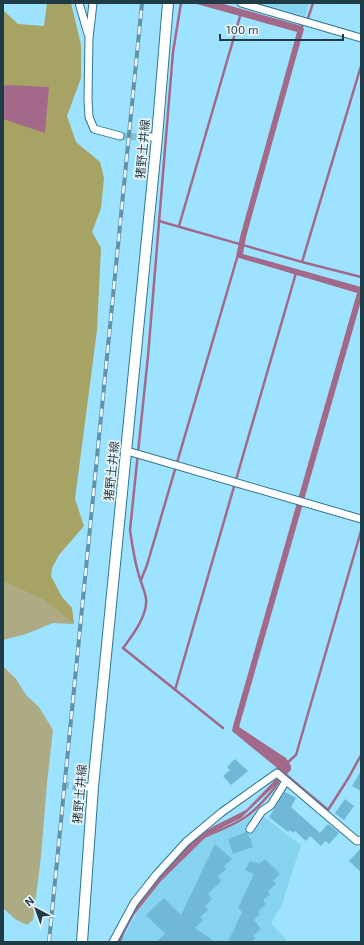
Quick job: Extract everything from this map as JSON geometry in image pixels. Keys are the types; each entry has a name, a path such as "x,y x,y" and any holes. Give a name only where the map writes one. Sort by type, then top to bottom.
{"main road":[{"name":"猪野土井線","path":"82,942 93,787 127,451 157,137 168,3"}],"street":[{"path":"79,3 89,38"},
{"path":"94,3 89,38 89,117 94,129 120,136"},
{"path":"242,3 361,38"},
{"path":"143,137 157,137"},
{"path":"127,451 361,519"},
{"path":"113,942 134,903 156,875 186,842 222,812 277,773 357,841 361,840"},
{"path":"250,829 262,811 271,805 285,780"},
{"path":"79,787 93,787"}],"shaded area":[{"path":"47,3 71,3 81,45 81,78 67,116 76,142 100,162 104,178 101,208 92,232 101,248 97,330 75,499 84,526 59,555 52,568 51,576 62,597 72,608 74,624 40,598 3,582 3,10 18,24 44,26"},
{"path":"193,3 220,3 302,26 304,29 246,237 243,254 361,287 361,301 239,727 286,758 291,766 291,770 241,818 209,834 161,881 134,915 121,942 116,942 129,915 150,886 173,859 197,837 214,826 246,810 277,778 279,772 276,767 232,731 357,293 236,257 240,237 297,32"},
{"path":"260,3 309,3 305,16"},
{"path":"7,85 49,87 45,133 3,119 3,87"},
{"path":"3,582 40,598 74,624 53,623 26,634 3,640"},
{"path":"3,666 16,679 26,695 39,707 53,730 41,857 33,920 27,925 15,919 3,908"},
{"path":"256,811 301,845 281,907 271,923 288,942 121,942 139,909 162,879 203,839 246,820"}],"building":[{"path":"235,759 248,771 231,785 223,776 230,770 227,767"},
{"path":"361,771 361,791 352,786"},
{"path":"285,792 296,798 291,807 320,833 328,824 339,833 329,844 325,841 321,846 310,836 306,841 295,831 293,833 290,830 288,832 269,817"},
{"path":"345,799 354,806 344,820 335,813"},
{"path":"246,832 253,847 233,854 228,839"},
{"path":"215,844 232,859 224,866 226,869 218,876 221,881 208,894 212,899 205,906 208,910 200,917 203,920 195,928 215,942 156,942 165,934 146,915 164,898 181,915"},
{"path":"361,848 361,872 349,861"},
{"path":"265,859 280,874 273,881 276,884 268,891 270,895 263,900 266,904 258,912 260,914 254,920 261,929 253,936 256,938 252,942 228,942 242,912 238,908 254,874 245,870 250,861 259,864"}],"waterway":[{"path":"181,3 173,52 148,356 130,530 135,562 146,599 146,605 145,612 139,625 123,648 223,728"},
{"path":"300,29 308,18 313,3"},
{"path":"179,226 241,13"},
{"path":"302,262 361,66"},
{"path":"159,221 302,262 361,277"},
{"path":"141,580 147,565 237,258 239,256"},
{"path":"175,690 296,273"},
{"path":"287,763 296,755 361,531"},
{"path":"284,773 328,810 361,755"},
{"path":"204,837 235,824 248,815 270,794 280,778"}],"tunnel":[{"path":"120,136 143,137"},
{"path":"62,785 79,787"}],"railway":[{"path":"49,942 142,3"}]}
